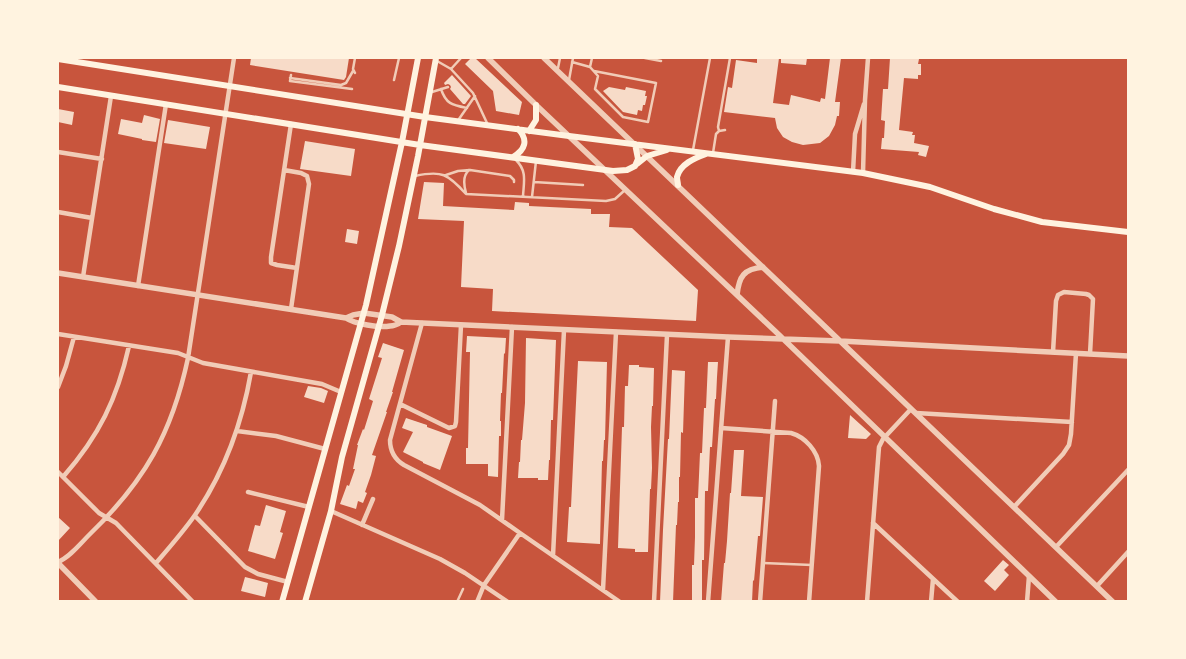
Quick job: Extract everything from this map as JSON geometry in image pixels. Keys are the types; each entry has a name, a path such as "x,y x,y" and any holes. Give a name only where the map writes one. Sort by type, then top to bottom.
{"main road":[{"path":"282,602 364,313 408,114 418,58"},
{"path":"58,59 488,126 863,173 930,187 1034,221 1055,225 1128,232"},
{"path":"305,602 331,511 342,457 382,315 399,246 436,59"},
{"path":"58,87 420,145 605,170 627,170 633,168 647,156 670,149"},
{"path":"529,131 536,120 536,105"},
{"path":"513,157 524,147 524,138 518,129"},
{"path":"635,144 638,157 636,164"},
{"path":"678,185 677,177 681,170 694,159 710,154"}],"street":[{"path":"96,602 58,562 66,557 107,518 133,488 160,443 178,398 188,358 234,58"},
{"path":"488,58 1056,602"},
{"path":"544,58 1113,602"},
{"path":"863,173 868,58"},
{"path":"83,277 112,96"},
{"path":"853,172 856,134 865,100"},
{"path":"138,286 166,104"},
{"path":"291,124 271,257 272,262 277,265 297,268"},
{"path":"58,152 102,159"},
{"path":"284,170 307,176 309,184 291,309"},
{"path":"58,212 92,218"},
{"path":"737,295 743,275 752,269 763,267"},
{"path":"58,273 346,318 351,321 379,326 390,326 401,322 840,341 1128,356"},
{"path":"1053,352 1056,301 1058,295 1064,292 1086,294 1093,299 1090,354"},
{"path":"346,318 358,313 364,313 392,317 401,322"},
{"path":"422,323 390,440 392,454 399,462 471,499 490,511 620,602"},
{"path":"400,404 447,427 453,427 456,422 461,325"},
{"path":"502,520 512,327"},
{"path":"553,556 564,330"},
{"path":"602,590 616,332"},
{"path":"58,334 178,353 203,363 322,384 341,392"},
{"path":"654,602 667,334"},
{"path":"58,387 74,337"},
{"path":"708,602 728,337"},
{"path":"63,477 85,450 106,416 117,390 129,346"},
{"path":"1014,507 1067,450 1071,440 1076,353"},
{"path":"156,563 194,516 220,471 237,431 252,372"},
{"path":"760,602 775,401"},
{"path":"867,602 879,447 885,437 914,411 1072,422"},
{"path":"721,428 791,433 798,435 814,449 818,457 819,466 809,602"},
{"path":"237,431 288,439 325,449"},
{"path":"1056,547 1128,470"},
{"path":"58,472 99,514 116,523 193,602"},
{"path":"248,492 309,507"},
{"path":"362,525 373,499"},
{"path":"331,511 440,559 484,585 508,602"},
{"path":"194,516 245,567 253,572 288,582"},
{"path":"873,523 958,602"},
{"path":"477,602 484,585 520,533"},
{"path":"1097,586 1128,552"},
{"path":"1027,602 1029,576"},
{"path":"931,602 933,579"}],"lane":[{"path":"352,89 290,78 341,85 346,83 354,72 355,58"},
{"path":"394,80 399,58"},
{"path":"451,69 461,58"},
{"path":"557,70 560,58"},
{"path":"568,82 573,58"},
{"path":"590,67 592,58"},
{"path":"645,58 661,61"},
{"path":"693,152 710,58"},
{"path":"710,154 716,134 719,131 718,127 730,58"},
{"path":"436,59 451,69 475,96 488,126"},
{"path":"572,62 590,67 594,71 598,76 595,88 623,117 648,122 656,83 594,71"},
{"path":"430,92 448,87"},
{"path":"441,89 444,97 450,104 467,108"},
{"path":"457,121 475,96"},
{"path":"719,131 725,130"},
{"path":"513,157 520,164 524,175 523,197"},
{"path":"532,197 536,160"},
{"path":"445,175 470,170 510,176 514,182"},
{"path":"466,194 465,178 466,173 470,170"},
{"path":"414,177 431,173 445,175 450,177 466,194 606,201 616,199 626,189"},
{"path":"534,182 583,185"},
{"path":"763,562 812,565"},
{"path":"457,602 462,589"}],"building":[{"path":"251,58 349,58 344,80 250,65"},
{"path":"471,58 475,58 522,102 519,115 496,111 493,91 465,64"},
{"path":"757,58 779,58 773,103 789,105 791,95 820,102 821,98 825,99 830,58 841,58 835,102 840,102 839,116 837,116 829,136 820,143 803,145 783,137 777,128 775,118 724,112 728,87 732,88 736,60 757,63"},
{"path":"781,58 807,58 806,65 781,63"},
{"path":"890,58 919,59 918,64 921,64 921,75 918,75 918,79 904,78 899,130 913,132 912,135 915,135 914,143 929,146 926,157 918,155 919,152 881,149 885,121 881,120 883,89 888,89"},
{"path":"452,75 471,96 465,104 450,89 450,85 445,85 444,83"},
{"path":"609,87 625,90 626,87 646,91 645,96 647,96 642,111 638,110 637,115 623,112 603,91"},
{"path":"58,109 74,112 72,125 58,122"},
{"path":"144,115 160,119 156,142 118,134 121,119 142,123"},
{"path":"168,120 210,127 206,149 164,143"},
{"path":"305,141 355,149 351,176 300,169"},
{"path":"424,182 444,183 443,206 514,210 515,202 529,203 529,206 591,209 591,214 610,214 609,227 632,228 698,290 696,321 492,311 493,289 461,287 464,221 418,219"},
{"path":"347,229 359,231 357,244 345,242"},
{"path":"467,336 506,338 501,393 501,436 499,436 498,477 488,476 488,464 466,464 470,352 466,352"},
{"path":"526,338 556,340 553,420 551,420 548,480 518,478 525,403"},
{"path":"383,343 404,350 387,412 372,455 376,456 365,492 367,493 363,503 358,501 356,509 340,504 355,469 353,469 357,445 373,401 369,399 382,358 378,357"},
{"path":"578,361 607,362 600,544 567,542 569,507 571,507"},
{"path":"708,362 718,362 716,399 712,447 710,447 708,491 705,491 702,602 692,602 695,498 698,498"},
{"path":"629,365 654,368 648,552 635,552 635,549 618,548 622,427 624,427 625,386 628,386"},
{"path":"672,370 685,371 683,433 681,432 673,602 660,602 663,530"},
{"path":"308,386 328,391 324,403 304,397"},
{"path":"850,415 871,434 866,439 848,438"},
{"path":"406,418 452,436 440,470 403,452 413,432 402,428"},
{"path":"734,450 744,450 741,496 763,497 752,602 721,602"},
{"path":"266,505 286,511 280,532 283,533 275,559 248,551 255,525 260,526"},
{"path":"58,517 70,528 58,541"},
{"path":"1003,560 1009,565 1004,570 1009,575 995,591 984,581"},
{"path":"245,577 268,583 265,597 241,591"}]}
